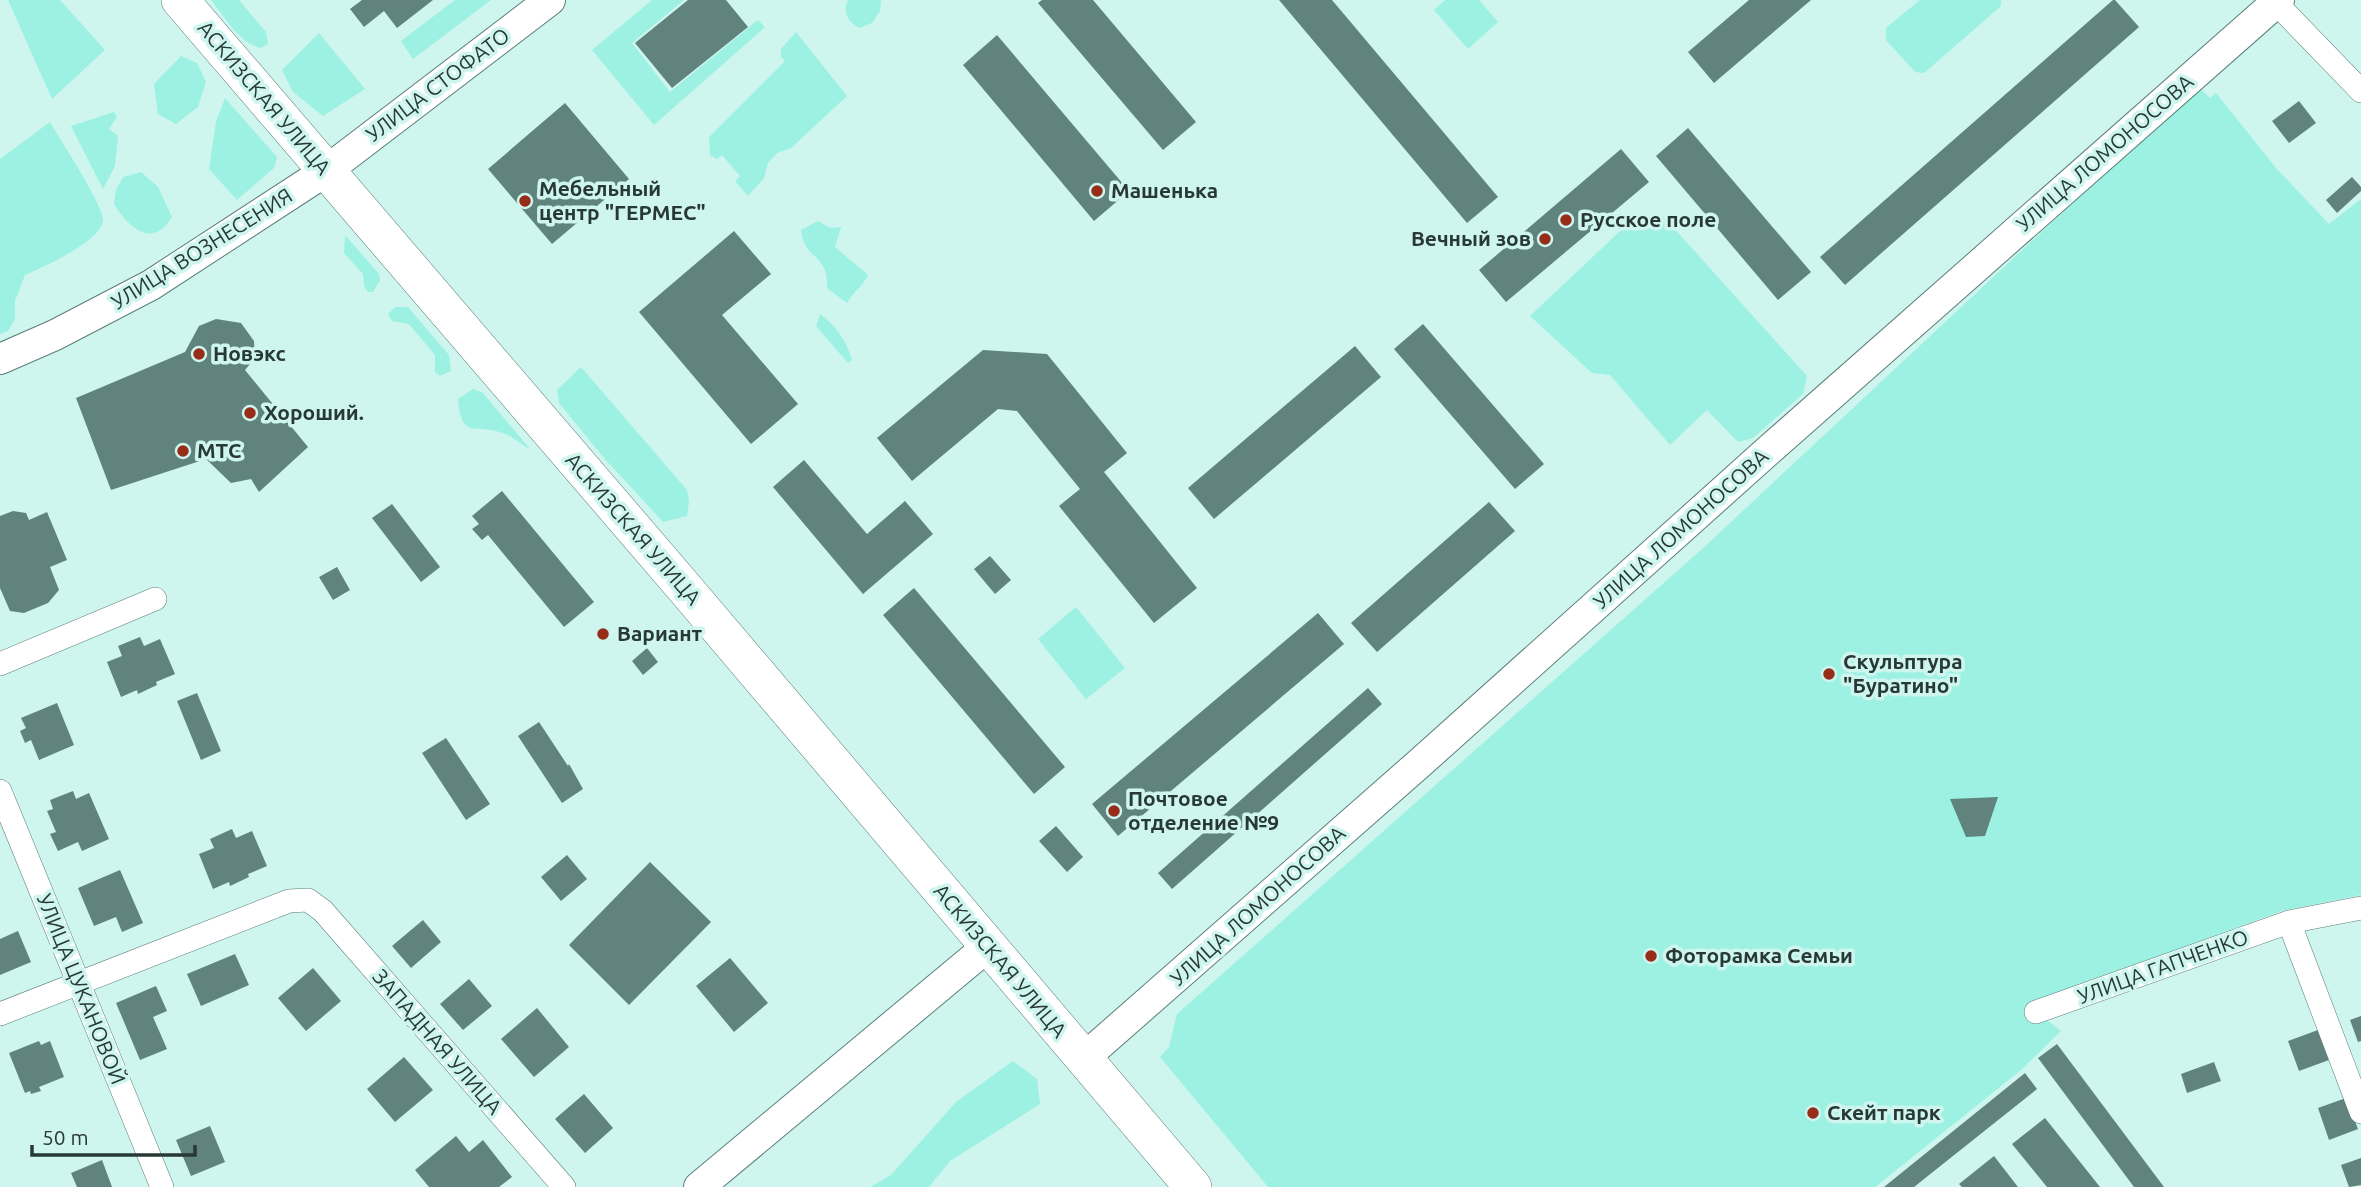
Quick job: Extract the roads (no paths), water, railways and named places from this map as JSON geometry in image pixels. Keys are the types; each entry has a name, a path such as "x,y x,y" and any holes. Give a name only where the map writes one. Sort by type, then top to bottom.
{"main road":[{"name":"АСКИЗСКАЯ УЛИЦА","path":"180,0 688,592 1193,1187"}],"street":[{"name":"УЛИЦА СТОФАТО","path":"326,171 550,0"},
{"path":"2276,1 2361,90"},
{"name":"УЛИЦА ЛОМОНОСОВА","path":"1083,1059 2276,1"},
{"name":"УЛИЦА ВОЗНЕСЕНИЯ","path":"0,359 55,335 151,285 326,171"},
{"path":"0,664 155,599"},
{"name":"УЛИЦА ЦУКАНОВОЙ","path":"0,791 162,1187"},
{"name":"ЗАПАДНАЯ УЛИЦА","path":"78,981 289,901 308,900 323,911 564,1187"},
{"name":"УЛИЦА ГАПЧЕНКО","path":"2036,1012 2289,922 2361,908"},
{"path":"2289,922 2361,1112"},
{"path":"699,1187 987,947"},
{"path":"0,1014 78,981"}],"place":[{"name":"Машенька","path":"1097,191"},
{"name":"Мебельный центр \"ГЕРМЕС\"","path":"525,201"},
{"name":"Русское поле","path":"1566,220"},
{"name":"Вечный зов","path":"1545,239"},
{"name":"Новэкс","path":"199,354"},
{"name":"Хороший.","path":"250,413"},
{"name":"МТС","path":"183,451"},
{"name":"Вариант","path":"603,634"},
{"name":"Скульптура \"Буратино\"","path":"1829,674"},
{"name":"Почтовое отделение №9","path":"1114,811"},
{"name":"Фоторамка Семьи","path":"1651,956"},
{"name":"Скейт парк","path":"1813,1113"}]}
